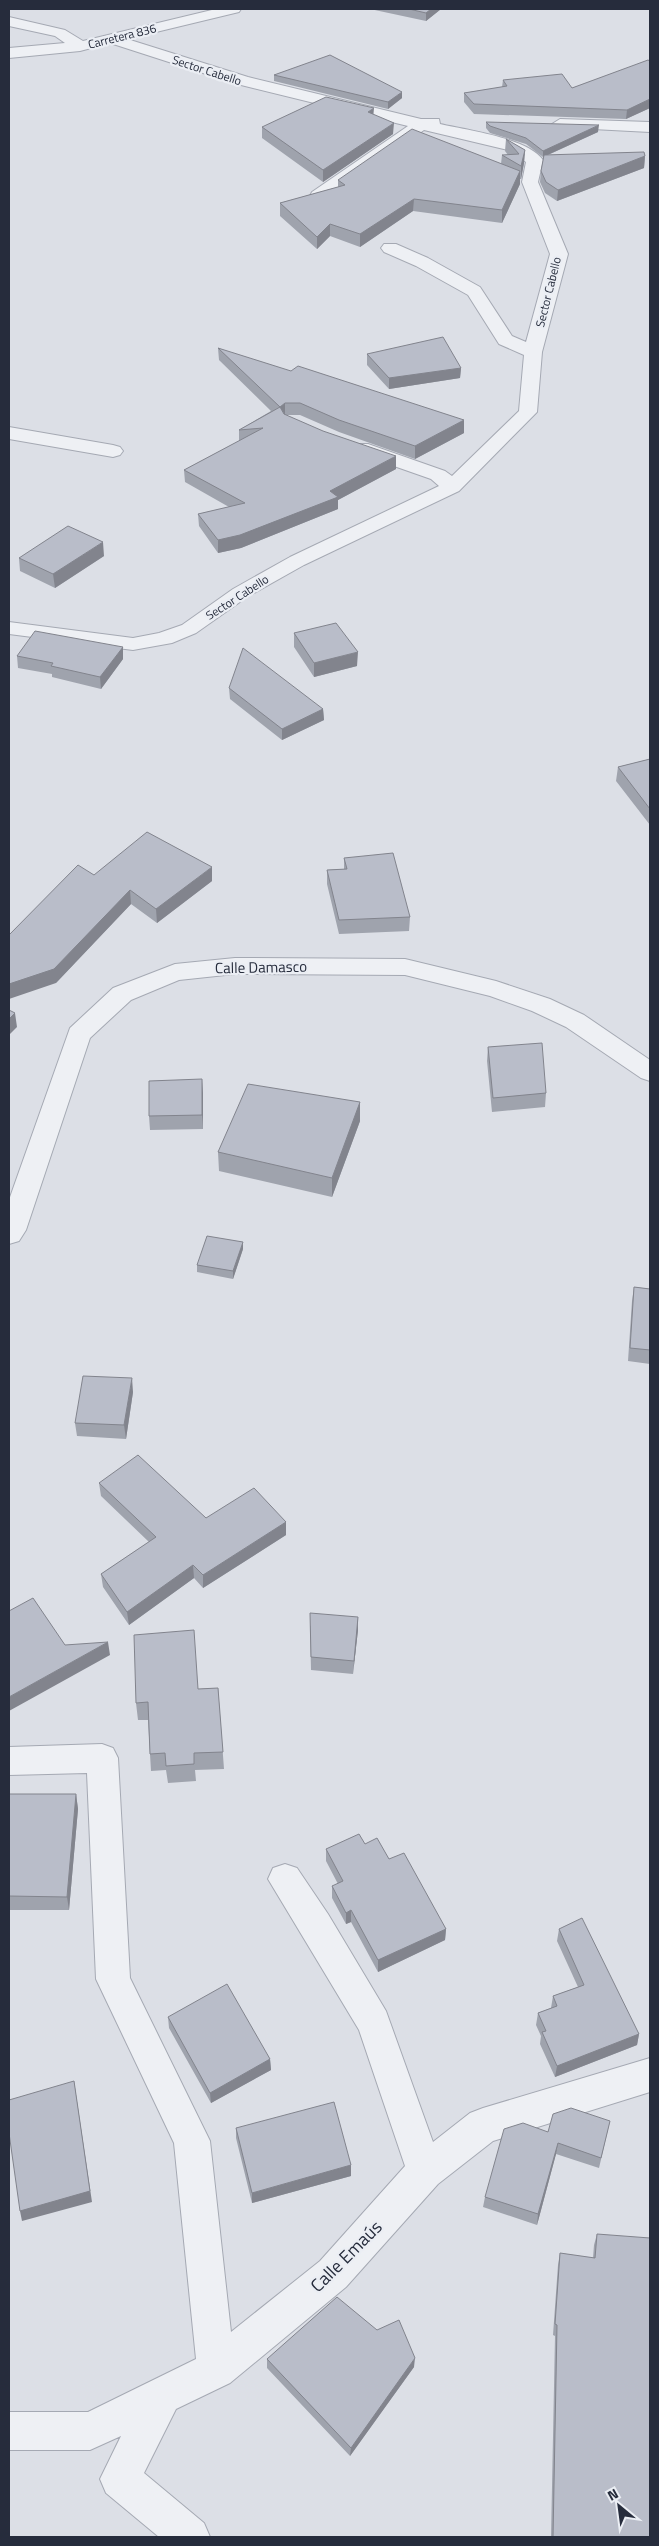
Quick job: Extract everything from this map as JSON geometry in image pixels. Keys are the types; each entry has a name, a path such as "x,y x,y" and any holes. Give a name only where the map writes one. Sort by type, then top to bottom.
{"street":[{"name":"Carretera 836","path":"9,54 80,46 234,9"},
{"path":"9,22 60,33 80,46"},
{"name":"Sector Cabello","path":"9,628 133,644 164,638 189,629 240,593 297,561 452,487 528,412 533,352 559,254 530,182 535,160 514,147 242,81 111,39"},
{"name":"Sector Cabello","path":"318,196 421,124 446,120 475,121"},
{"path":"542,124 649,127"},
{"path":"390,248 422,262 474,290 494,319 505,340 533,352"},
{"path":"9,433 113,451"},
{"path":"347,444 438,475 452,487"},
{"name":"Calle Damasco","path":"9,1234 12,1230 78,1034 122,994 175,972 235,966 405,967 496,989 541,1005 576,1021 650,1072"},
{"path":"9,1761 102,1758 113,1979 192,2141 216,2368"},
{"path":"284,1879 316,1925 374,2023 425,2171"},
{"name":"Calle Emaús","path":"9,2431 90,2431 216,2368 333,2274 425,2171 483,2126 650,2075"},
{"path":"162,2396 120,2480 190,2537"}],"building":[{"path":"409,9 431,9 426,13"},
{"path":"330,55 402,92 388,102 274,75"},
{"path":"648,60 650,61 650,99 627,110 474,104 464,93 507,86 503,80 562,74 572,88"},
{"path":"326,97 374,108 368,112 394,123 323,170 262,127"},
{"path":"486,122 599,125 543,151 526,138 490,126"},
{"path":"412,129 520,171 502,210 414,199 360,234 330,224 317,237 280,203 345,185 338,180"},
{"path":"506,139 525,150 521,166 502,155 519,154"},
{"path":"644,152 645,156 558,190 546,182 541,171 544,155"},
{"path":"443,337 461,368 389,378 367,354"},
{"path":"218,348 291,371 298,366 464,420 415,446 339,420 300,403 285,403 280,407"},
{"path":"280,407 284,414 323,431 396,456 330,491 338,497 240,535 218,540 198,514 245,503 184,470 263,428 239,430"},
{"path":"68,526 103,542 53,574 19,558"},
{"path":"336,623 358,652 314,663 294,633"},
{"path":"35,631 123,647 100,677 51,666 53,663 17,656"},
{"path":"243,648 323,709 282,729 229,688"},
{"path":"650,759 650,809 618,767"},
{"path":"147,832 212,867 156,909 130,890 54,969 9,984 9,935 78,865 94,875"},
{"path":"393,853 410,917 339,920 327,870 347,869 344,858"},
{"path":"9,1010 15,1013 9,1019"},
{"path":"542,1043 546,1093 493,1098 488,1047"},
{"path":"202,1079 202,1115 149,1116 149,1081"},
{"path":"248,1084 360,1102 332,1178 218,1152"},
{"path":"207,1236 243,1242 233,1271 197,1265"},
{"path":"634,1287 650,1289 650,1350 630,1348"},
{"path":"83,1376 132,1378 124,1425 75,1423"},
{"path":"138,1455 206,1518 254,1488 286,1522 203,1575 193,1565 127,1612 101,1574 156,1537 99,1483"},
{"path":"33,1598 65,1645 108,1642 9,1697 9,1611"},
{"path":"310,1613 358,1617 354,1661 311,1657"},
{"path":"194,1630 198,1689 218,1688 223,1752 194,1753 194,1764 166,1766 165,1753 150,1754 148,1702 136,1703 134,1635"},
{"path":"9,1794 76,1794 67,1897 9,1896"},
{"path":"359,1834 365,1844 377,1838 389,1859 404,1853 446,1929 378,1960 351,1910 346,1913 332,1886 343,1881 326,1849"},
{"path":"582,1918 639,2034 557,2066 542,2032 546,2031 538,2013 557,2006 553,1996 584,1985 559,1929"},
{"path":"227,1984 270,2059 210,2093 168,2017"},
{"path":"74,2081 90,2191 20,2211 9,2133 9,2100"},
{"path":"334,2102 351,2165 252,2193 236,2128"},
{"path":"571,2108 610,2121 601,2158 558,2143 538,2214 485,2197 504,2129 523,2123 548,2132 553,2114"},
{"path":"597,2234 650,2238 650,2537 553,2537 557,2325 555,2324 560,2253 595,2258"},
{"path":"337,2297 377,2330 399,2320 415,2358 351,2448 267,2359"}]}
